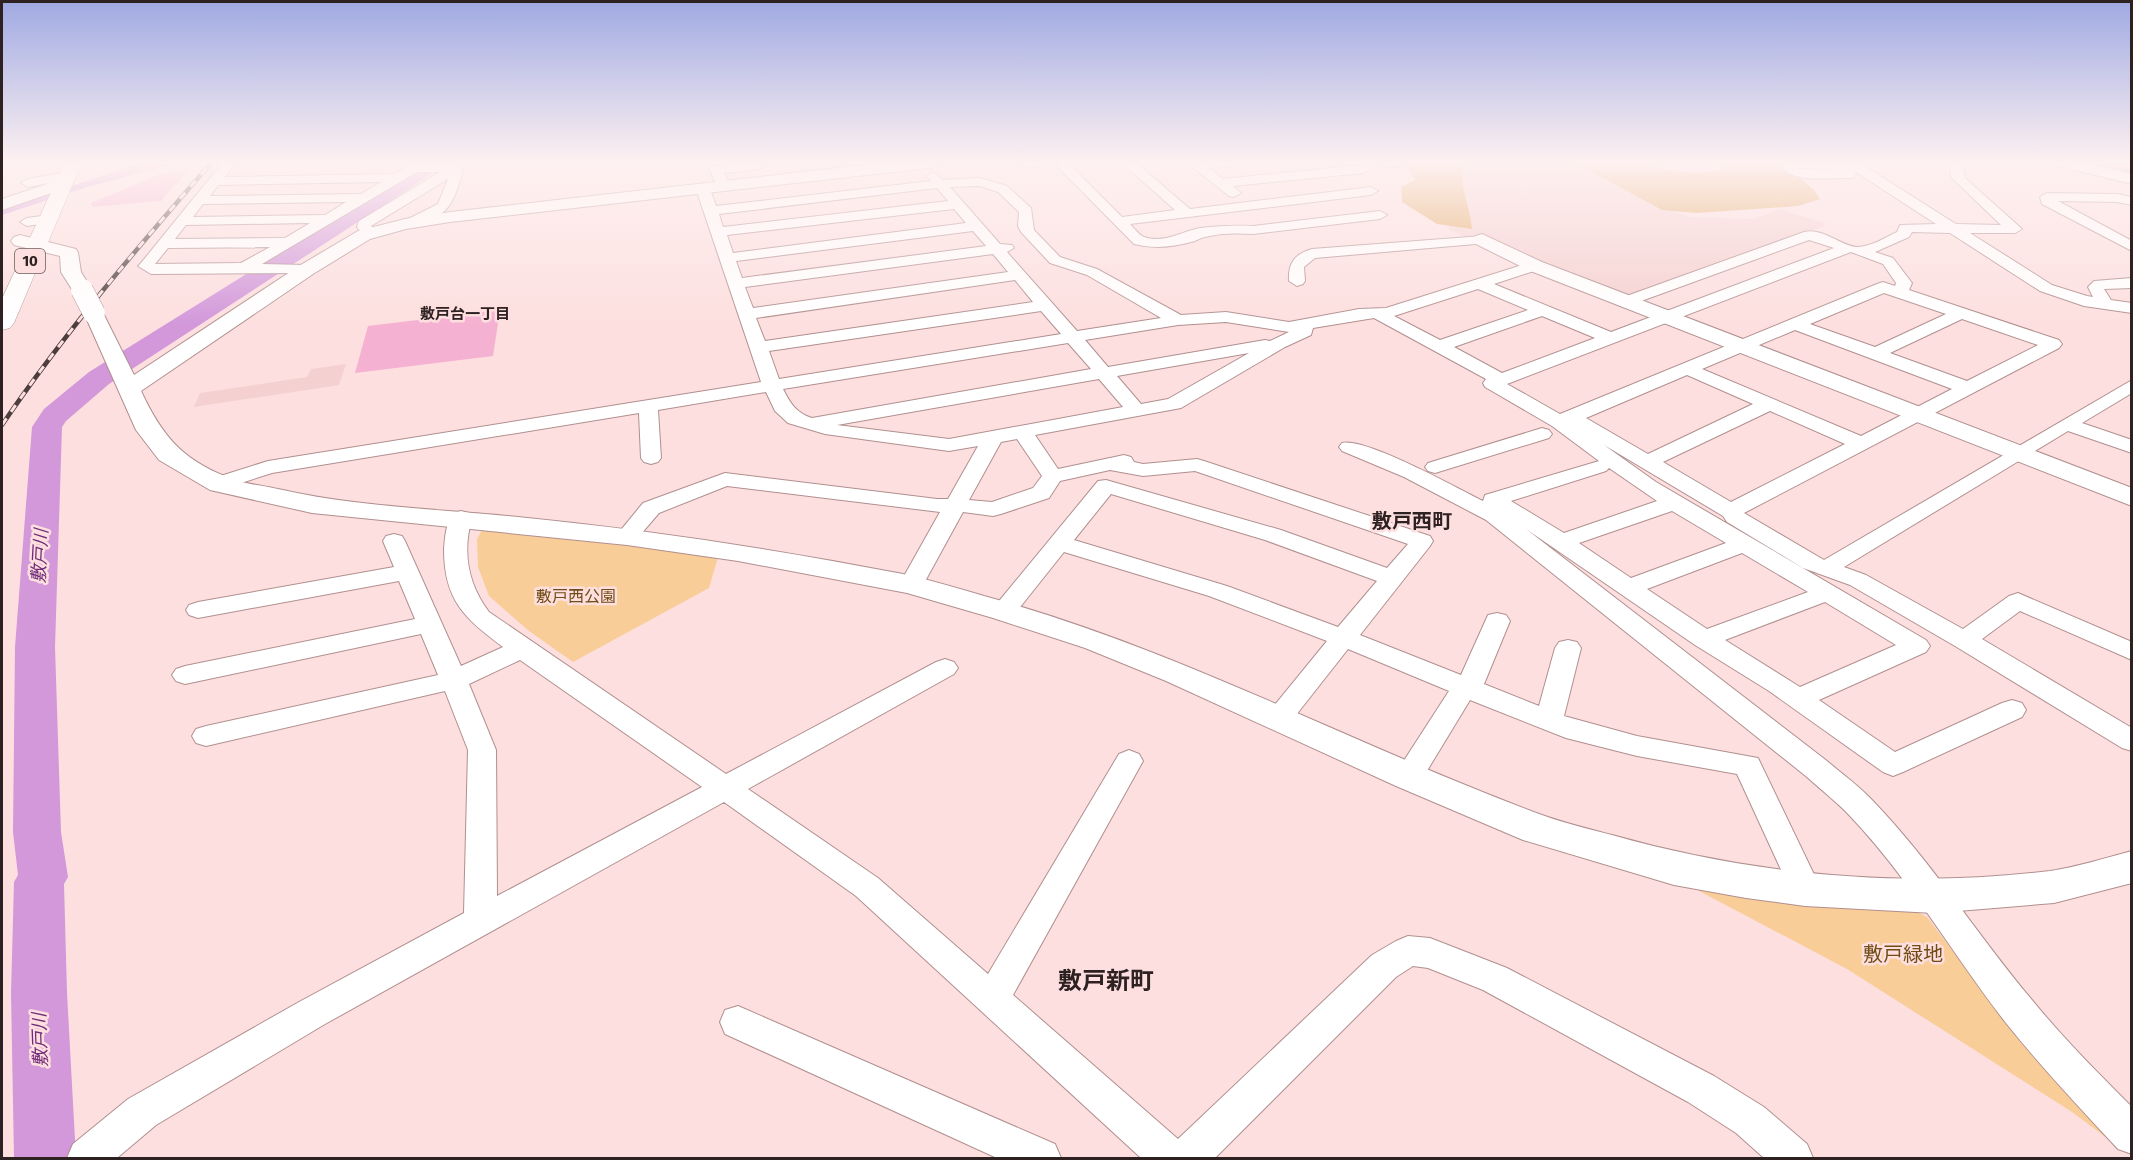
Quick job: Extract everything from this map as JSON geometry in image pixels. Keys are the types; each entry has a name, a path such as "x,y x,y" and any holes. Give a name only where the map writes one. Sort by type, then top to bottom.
{"highway":[{"name":"10","path":"2,277 38,216"},
{"name":"10","path":"2,323 42,216"}],"street":[{"path":"58,216 69,253 70,272 94,313 145,425 168,455 219,484 312,505 627,536 738,552 911,585 1004,611 1096,641 1178,673 1408,776 1537,829 1674,869 1746,882 1805,889 1934,896 2054,887 2132,867"},
{"path":"186,216 146,267 151,269 301,270"},
{"path":"251,268 288,242 333,216"},
{"path":"128,389 301,270 364,236 370,231 364,227 364,224 377,216"},
{"path":"364,236 429,216"},
{"path":"405,224 472,216"},
{"path":"712,216 772,386 782,408 795,418 832,430 950,446 1174,404 1278,343 1305,331 1304,325"},
{"path":"718,232 854,216"},
{"path":"968,216 1136,410"},
{"path":"1026,216 1025,226 1037,244 1055,260 1092,272 1179,320"},
{"path":"1116,216 1139,241 1154,243 1190,238 1197,233 1384,218 1383,216"},
{"path":"1121,221 1161,216"},
{"path":"1930,216 2046,288 2084,301 2132,308"},
{"path":"1900,293 1904,283 1888,261 1858,251 1895,239 1904,234 1905,228 2015,229 2000,216"},
{"path":"2076,216 2132,246"},
{"path":"182,221 328,219"},
{"path":"727,258 977,226"},
{"path":"1405,233 1421,244"},
{"path":"1627,301 1809,235 1848,248 1492,383 1647,462 1731,511 1735,517 1811,563 1827,580 1917,646 1799,698"},
{"path":"1297,281 1294,273 1298,263 1312,254 1482,240 1535,266 2132,498"},
{"path":"164,244 288,242"},
{"path":"736,284 1037,244"},
{"path":"937,257 958,284"},
{"path":"219,484 268,467 1179,320 1213,316 1241,319 1270,326 1304,325 1374,312 1388,313 1535,266"},
{"path":"857,268 875,296"},
{"path":"747,314 1020,275"},
{"path":"2106,305 2096,287 2100,284 2132,283"},
{"path":"1479,284 1611,338"},
{"path":"1565,419 1883,287 2053,344 1731,511"},
{"path":"759,347 1045,304"},
{"path":"1438,347 1543,310"},
{"path":"1374,312 1502,380"},
{"path":"1875,354 1961,313"},
{"path":"1795,324 1967,388"},
{"path":"809,423 1278,343"},
{"path":"1687,369 1861,443"},
{"path":"1704,639 1827,580 2017,453 2132,385"},
{"path":"1647,462 1769,404"},
{"path":"648,406 651,458"},
{"path":"1565,419 1636,479 1744,544 1827,580 1858,580 1964,640 2132,741"},
{"path":"2066,424 2132,447"},
{"path":"1022,431 1053,476"},
{"path":"1423,470 1542,434"},
{"path":"911,585 994,436"},
{"path":"1349,447 1423,470 1493,500 1561,541 1704,639 1799,698 1893,765 2012,710"},
{"path":"627,536 651,508 725,479 937,506 956,505 993,509 1041,493 1053,476 1179,450"},
{"path":"1110,464 1143,470 1197,465 1422,541 1279,717"},
{"path":"1493,500 1599,467"},
{"path":"1423,470 1494,516 1817,769 1861,808 1934,896 1964,940 2019,1012 2065,1066 2132,1135"},
{"path":"1004,611 1106,486 1273,535 1392,578"},
{"path":"1561,541 1674,503"},
{"path":"461,518 456,534 456,571 465,597 480,618 867,887 1170,1158"},
{"path":"394,541 482,750 482,920"},
{"path":"1059,543 1218,591 1344,638 1549,722 1637,746 1748,765 1805,889"},
{"path":"1629,588 1744,544"},
{"path":"198,610 407,572"},
{"path":"1964,640 2018,601 2132,652"},
{"path":"1408,776 1464,688 1470,685 1497,621"},
{"path":"184,675 430,624"},
{"path":"206,736 454,680 521,648"},
{"path":"1549,722 1568,648"},
{"path":"87,1158 152,1106 312,1013 945,668"},
{"path":"992,1000 1129,761"},
{"path":"1187,1158 1384,966 1408,951 1430,953 1495,979 1701,1089 1750,1120 1793,1158"},
{"path":"738,1022 1041,1158"}],"shaded area":[{"path":"1424,216 1470,216 1472,229 1437,224"},
{"path":"1457,216 1688,216 1753,219 1761,216 1802,216 1827,224 1807,234 1633,296 1538,260 1488,236 1469,238 1449,230 1449,226 1457,220"},
{"path":"346,364 339,385 194,407 200,393 307,377 311,369"}],"green space":[{"name":"敷戸西公園","path":"499,528 718,557 709,588 573,662 529,631 489,596 478,567 477,539 482,530"},
{"name":"敷戸緑地","path":"1684,883 1917,912 1927,917 2006,1021 2131,1156 2072,1112 1847,969"}],"building":[{"path":"500,310 493,356 355,373 368,326"}],"waterway":[{"name":"敷戸川","path":"45,1158 39,993 39,882 43,877 37,832 35,647 47,427 55,415 99,378 355,216"}],"railway":[{"path":"2,425 77,323 166,216"}],"district":[{"name":"敷戸台一丁目","path":"465,314"},
{"name":"敷戸西町","path":"1412,521"},
{"name":"敷戸新町","path":"1106,981"}]}
